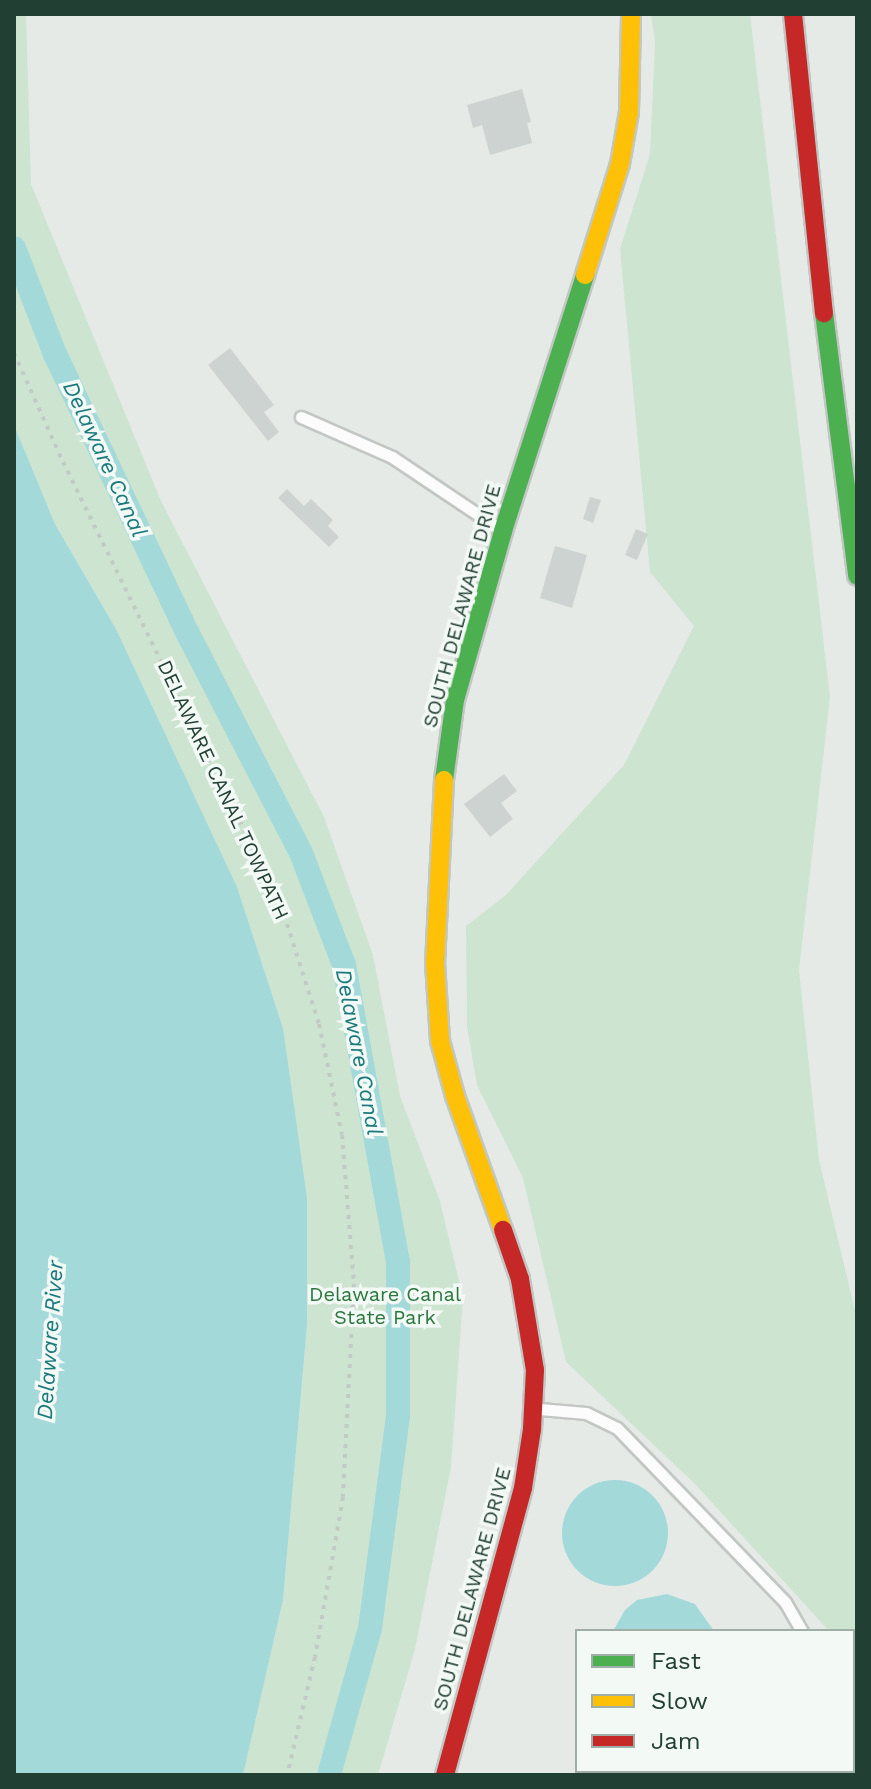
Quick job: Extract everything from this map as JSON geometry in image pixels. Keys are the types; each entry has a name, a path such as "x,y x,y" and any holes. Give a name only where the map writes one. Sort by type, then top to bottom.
{"highway":[{"name":"SOUTH DELAWARE DRIVE","path":"445,1775 513,1529 526,1470 533,1408 534,1362 523,1294 446,1068 435,996 440,805 449,731 503,531 620,164 629,112 631,14"},
{"path":"793,14 809,192 857,576"}],"lane":[{"path":"301,417 392,457 503,531"},
{"path":"533,1408 586,1413 617,1428 785,1602 801,1629"}],"path":[{"name":"DELAWARE CANAL TOWPATH","path":"14,353 63,462 281,905 319,1024 342,1135 354,1284 343,1497 315,1657 287,1775"}],"green space":[{"name":"Delaware Canal State Park","path":"14,14 26,14 31,184 161,501 324,817 373,955 400,1096 440,1201 463,1298 451,1467 415,1649 378,1775 243,1775 283,1600 307,1325 283,1028 237,888 116,629 55,524 14,425"},
{"path":"651,14 750,14 830,697 799,970 819,1160 857,1319 857,1666 855,1629 827,1629 694,1483 566,1362 523,1178 477,1085 467,1027 466,926 506,895 624,765 694,626 650,572 620,249 650,154 655,43"}],"water":[{"name":"Delaware River","path":"14,425 55,524 116,629 237,887 283,1028 307,1198 307,1325 283,1600 243,1775 14,1775"},
{"path":"615,1480 635,1484 653,1495 664,1513 668,1533 664,1553 653,1571 635,1582 615,1586 595,1582 577,1571 566,1553 562,1533 566,1513 577,1495 595,1484"},
{"path":"667,1594 695,1604 713,1629 614,1629 625,1610 637,1600"}],"building":[{"path":"522,89 531,122 527,123 532,143 490,155 482,125 473,128 467,105"},
{"path":"230,348 274,405 264,412 279,432 268,441 208,365"},
{"path":"287,489 304,506 311,499 333,520 328,526 339,537 329,547 278,498"},
{"path":"590,497 601,500 593,523 583,519"},
{"path":"636,529 648,534 637,560 625,555"},
{"path":"555,546 587,555 572,608 540,598"},
{"path":"504,774 517,791 501,803 513,819 490,837 464,804"}],"waterway":[{"name":"Delaware Canal","path":"14,248 55,354 188,634 301,853 344,965 398,1262 398,1416 370,1628 329,1775"}],"traffic: fast":[{"path":"444,780 455,700 503,531 585,275"},
{"path":"824,313 857,576"}],"traffic: slow":[{"path":"585,275 620,164 629,112 631,14"},
{"path":"444,780 435,963 440,1041 455,1096 503,1230"}],"traffic: jam":[{"path":"793,14 824,313"},
{"path":"445,1775 523,1488 532,1429 535,1370 520,1279 503,1230"}]}
